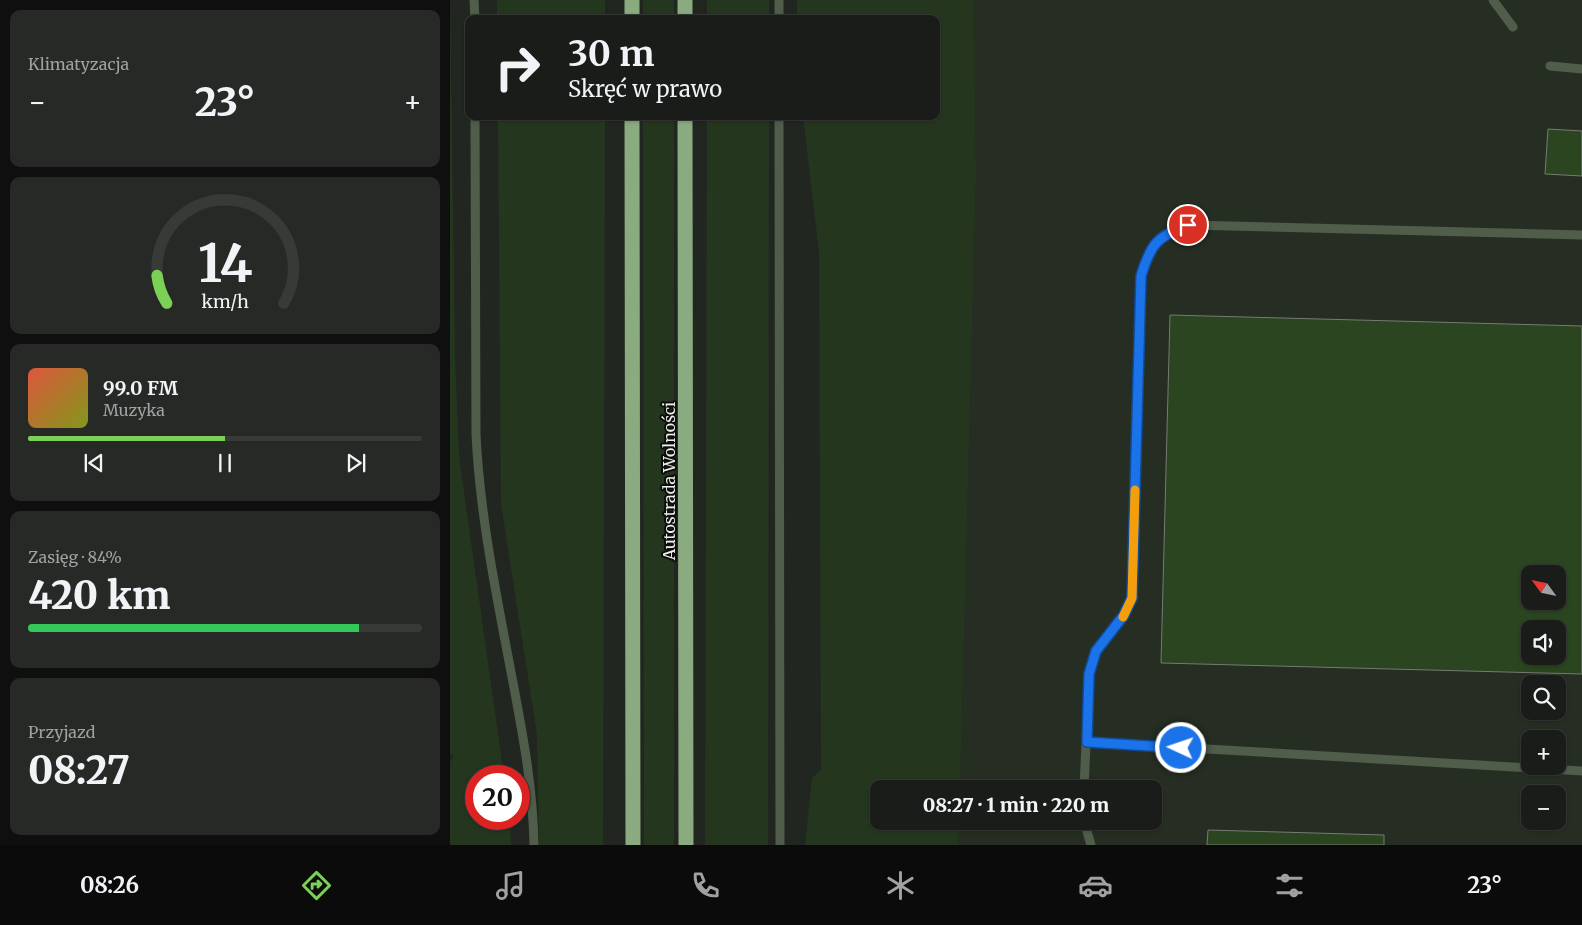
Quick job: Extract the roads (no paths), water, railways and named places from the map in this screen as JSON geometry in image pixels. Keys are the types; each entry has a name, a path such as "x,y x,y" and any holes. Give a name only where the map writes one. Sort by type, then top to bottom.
{"highway":[{"path":"632,0 632,15"},
{"path":"685,0 685,15"},
{"path":"632,120 633,845"},
{"name":"Autostrada Wolności","path":"685,120 686,845"}],"lane":[{"path":"474,0 474,15"},
{"path":"779,0 779,15"},
{"path":"1493,0 1513,27"},
{"path":"1550,66 1582,69"},
{"path":"475,120 476,435 478,479 493,578 527,758 534,845"},
{"path":"779,120 780,845"},
{"path":"1085,780 1089,674 1096,651 1124,615 1132,598 1141,276 1148,254 1163,235 1188,225 1582,235"},
{"path":"1087,742 1582,771"},
{"path":"1087,830 1091,845"}]}
